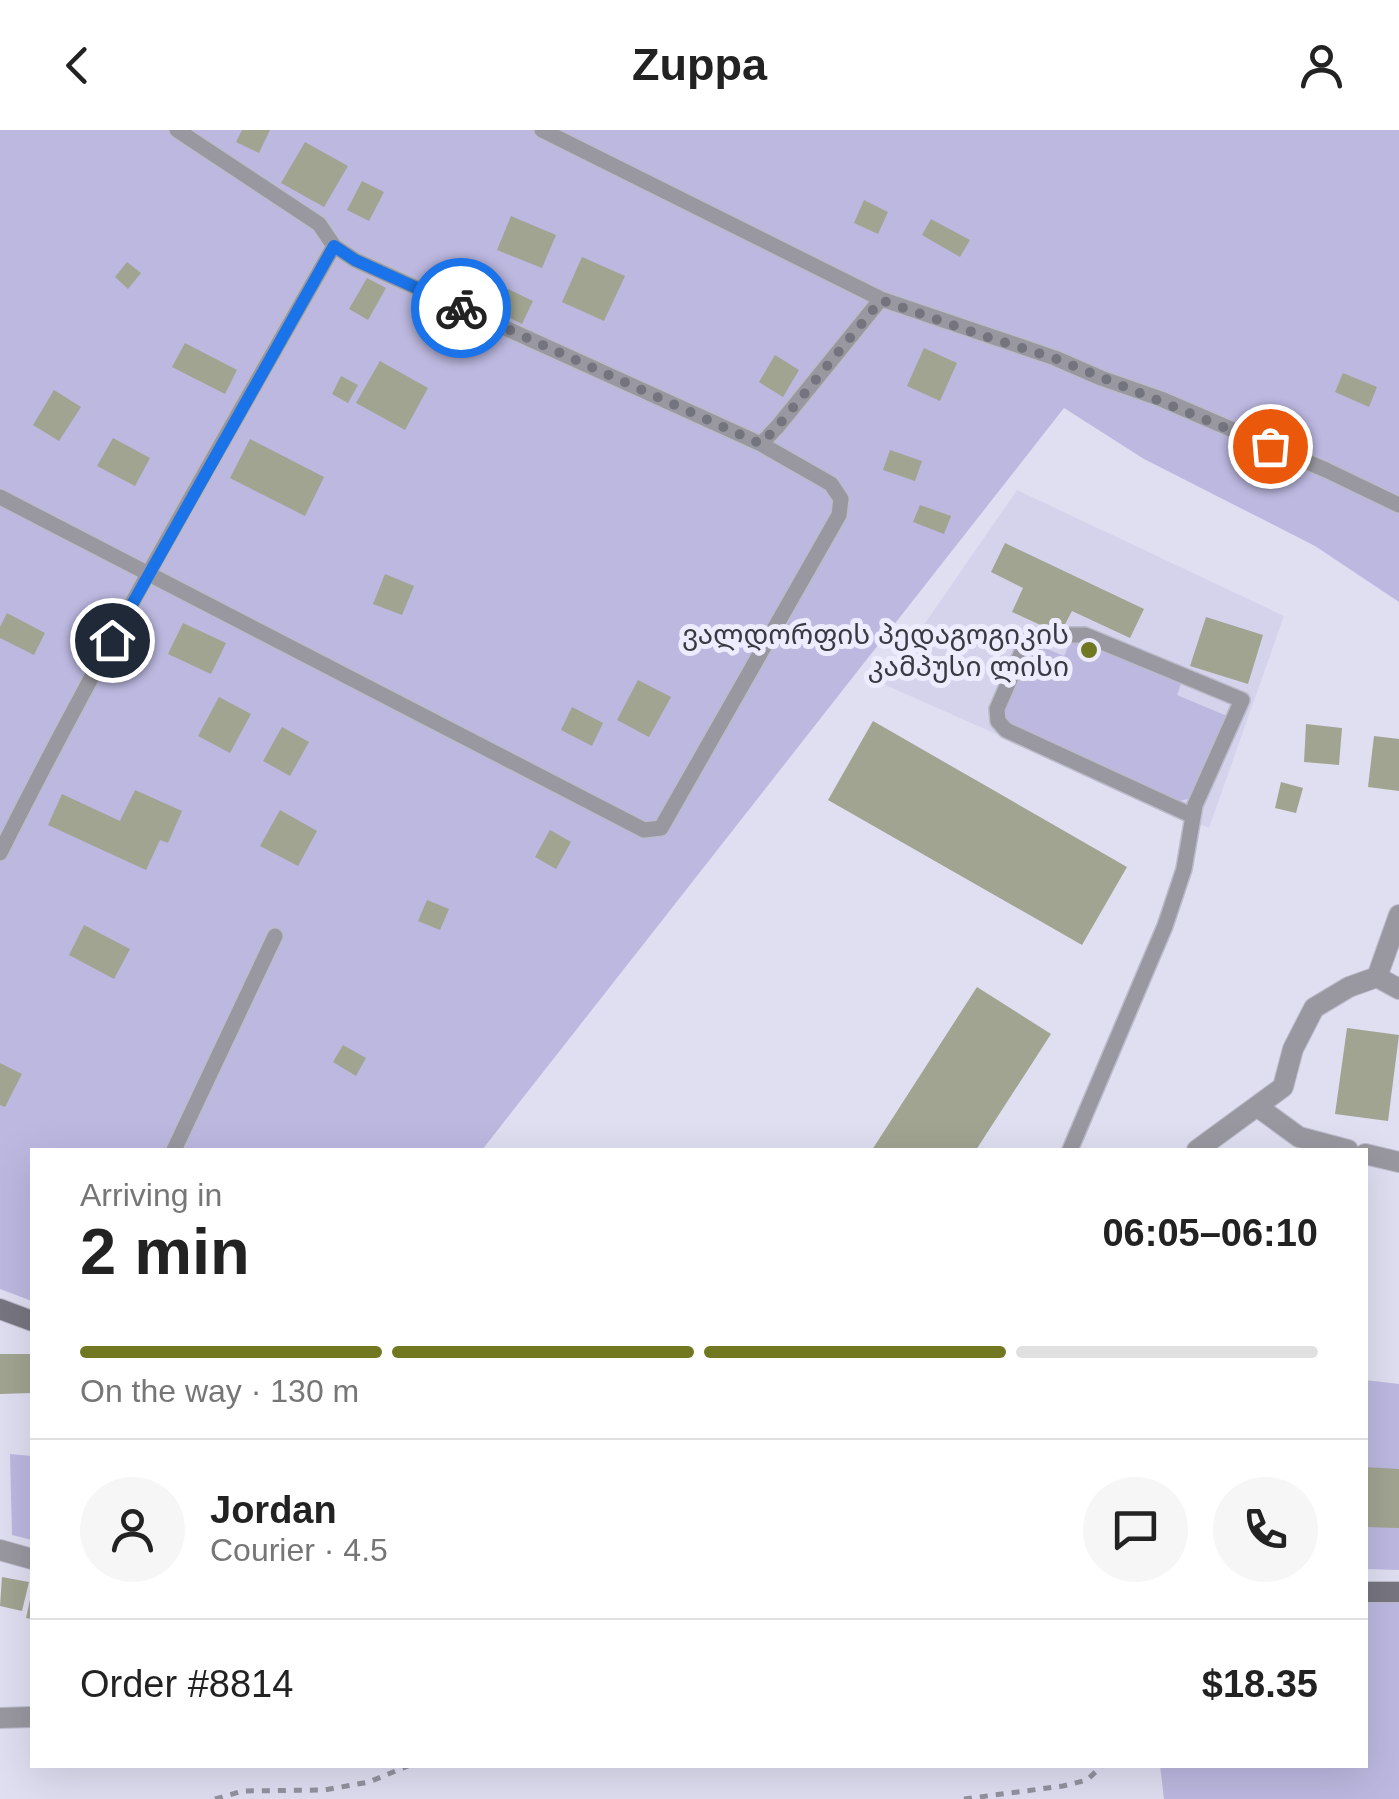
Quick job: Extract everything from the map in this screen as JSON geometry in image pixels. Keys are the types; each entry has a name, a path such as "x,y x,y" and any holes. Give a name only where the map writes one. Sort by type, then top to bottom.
{"street":[{"path":"1201,1148 1284,1088 1293,1049 1314,1008 1377,976 1399,916"},
{"path":"1377,976 1399,989"},
{"path":"1258,1107 1299,1137 1340,1148"},
{"path":"1368,1155 1399,1162"},
{"path":"0,1309 30,1320"},
{"path":"0,1550 30,1558"},
{"path":"1368,1592 1399,1592"},
{"path":"0,1718 30,1717"}],"lane":[{"path":"0,496 644,830 661,828 839,515 841,500 831,484 761,444 355,260 334,246 319,224 177,130"},
{"path":"542,130 881,300 1054,358 1161,400 1326,470 1399,506"},
{"path":"0,854 148,574 334,246"},
{"path":"761,444 881,300"},
{"path":"1071,1148 1166,926 1184,869 1201,791 1242,700 1085,635 1034,634 1027,640 997,709 998,721 1006,730 1193,816"},
{"path":"175,1148 275,936"}],"path":[{"path":"215,1799 244,1791 324,1790 368,1782 403,1768"},
{"path":"964,1799 1063,1786 1087,1780 1100,1768"}],"shaded area":[{"path":"0,130 1399,130 1399,602 1315,546 1144,459 1064,408 484,1148 30,1148 30,1300 0,1289"},
{"name":"ვალდორფის პედაგოგიკის კამპუსი ლისი","path":"1017,490 1284,616 1209,828 883,684"},
{"path":"1072,638 1181,684 1177,695 1227,716 1192,798 1179,801 1009,724 1003,712 1033,643 1064,656"},
{"path":"1368,1380 1399,1384 1399,1570 1368,1569"},
{"path":"10,1454 30,1456 30,1540 12,1535"},
{"path":"1399,1591 1399,1799 1164,1799 1160,1768 1368,1768 1368,1592"}],"building":[{"path":"242,130 270,130 259,153 236,142"},
{"path":"305,142 348,166 324,207 281,183"},
{"path":"362,181 384,192 369,221 347,210"},
{"path":"864,200 888,212 878,234 854,223"},
{"path":"511,216 556,235 542,268 497,250"},
{"path":"931,219 970,240 960,257 922,235"},
{"path":"582,257 625,276 604,321 562,302"},
{"path":"127,262 141,273 128,289 115,277"},
{"path":"367,278 386,288 368,320 349,309"},
{"path":"508,289 533,301 522,324 498,312"},
{"path":"185,343 237,370 225,394 172,367"},
{"path":"924,348 957,363 940,401 907,386"},
{"path":"775,355 799,370 783,397 759,382"},
{"path":"380,361 428,388 405,430 356,403"},
{"path":"1343,373 1377,387 1369,407 1335,392"},
{"path":"341,376 358,385 348,403 332,394"},
{"path":"54,390 81,407 59,441 33,425"},
{"path":"113,438 150,458 135,486 97,466"},
{"path":"250,439 324,477 305,516 230,478"},
{"path":"890,450 922,461 915,481 883,470"},
{"path":"920,505 951,516 944,534 913,522"},
{"path":"1005,543 1144,609 1130,638 1072,611 1060,634 1012,612 1023,588 991,572"},
{"path":"385,574 414,586 402,615 373,604"},
{"path":"7,613 45,633 34,655 0,638"},
{"path":"1206,617 1263,635 1248,684 1190,666"},
{"path":"183,623 226,643 211,674 168,654"},
{"path":"638,680 671,697 649,737 617,720"},
{"path":"219,697 251,714 230,753 198,736"},
{"path":"572,707 603,723 592,746 561,730"},
{"path":"873,721 1127,867 1082,945 828,800"},
{"path":"1306,724 1342,728 1339,765 1304,762"},
{"path":"282,727 309,742 290,776 263,761"},
{"path":"1374,736 1399,739 1399,791 1368,787"},
{"path":"1281,782 1303,788 1296,813 1275,808"},
{"path":"135,790 182,811 168,843 160,840 146,870 48,825 62,794 120,821"},
{"path":"280,810 317,831 298,866 260,846"},
{"path":"550,830 571,842 556,869 535,857"},
{"path":"427,900 449,909 440,930 418,921"},
{"path":"84,925 130,949 114,979 69,955"},
{"path":"977,987 1051,1034 977,1148 873,1148"},
{"path":"1347,1028 1399,1035 1388,1121 1335,1114"},
{"path":"343,1045 366,1058 356,1076 333,1062"},
{"path":"0,1063 22,1074 5,1107 0,1105"},
{"path":"0,1354 30,1354 30,1393 0,1394"},
{"path":"1368,1467 1399,1469 1399,1528 1368,1527"},
{"path":"2,1577 29,1582 22,1611 0,1606"}],"way so far":[{"path":"461,308 761,444 881,300 1054,358 1270,446"}],"place":[{"name":"ვალდორფის პედაგოგიკის კამპუსი ლისი","path":"1089,650"}],"route":[{"path":"112,640 334,246 355,260 461,308"}]}
